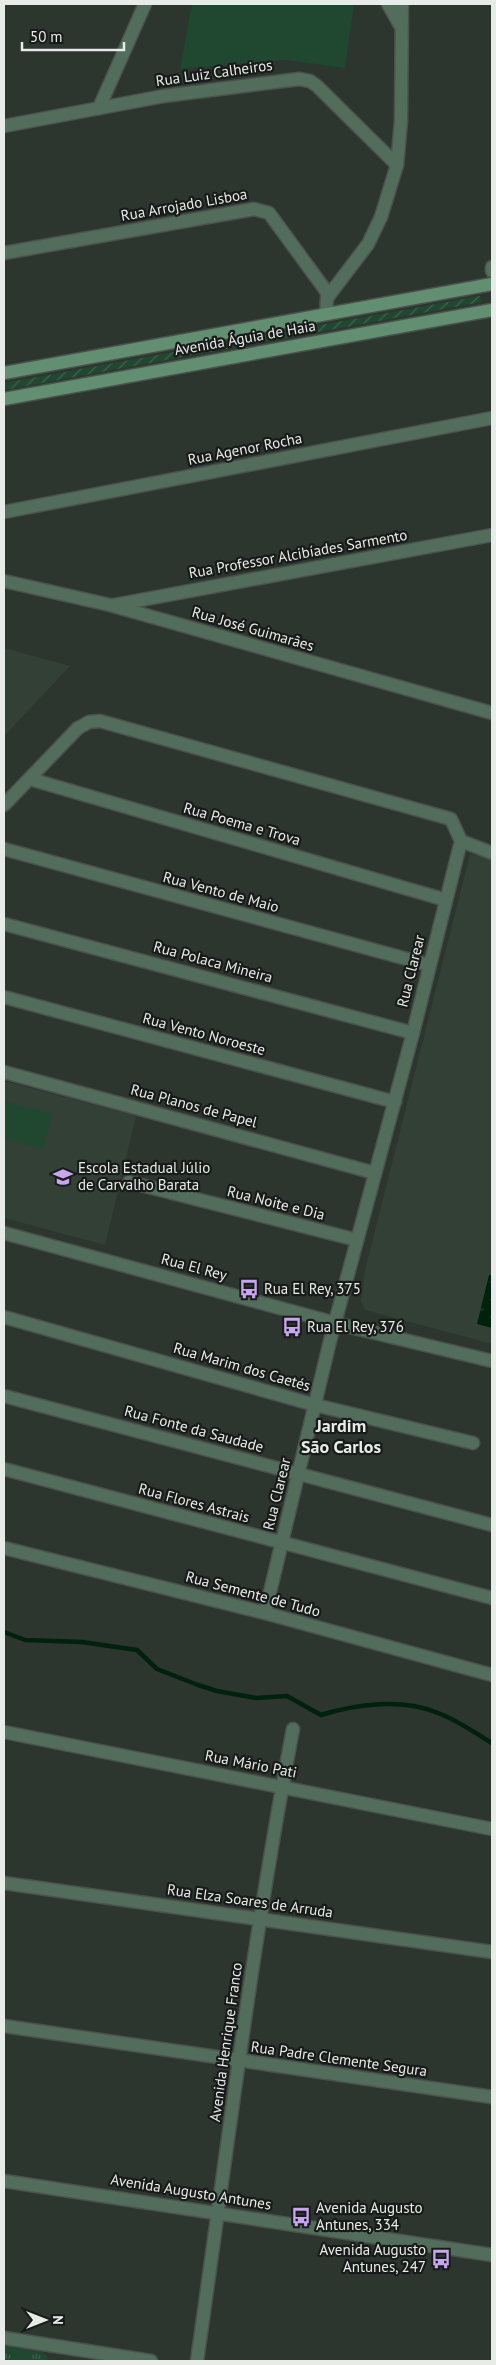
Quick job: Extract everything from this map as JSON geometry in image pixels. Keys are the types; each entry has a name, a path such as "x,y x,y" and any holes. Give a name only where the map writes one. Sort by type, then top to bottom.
{"main road":[{"name":"Avenida Águia de Haia","path":"4,373 492,284"},
{"name":"Avenida Águia de Haia","path":"4,400 492,310"}],"street":[{"path":"98,108 146,4"},
{"path":"388,4 400,26"},
{"path":"326,314 327,298 368,244 381,217 397,165 401,121 400,26 402,4"},
{"name":"Rua Luiz Calheiros","path":"4,126 164,96 299,79 317,86 397,165"},
{"name":"Rua Arrojado Lisboa","path":"4,253 262,209 269,213 329,296"},
{"name":"Rua Agenor Rocha","path":"4,512 492,418"},
{"name":"Rua Professor Alcibíades Sarmento","path":"110,605 492,535"},
{"name":"Rua José Guimarães","path":"4,581 110,605 492,713"},
{"path":"4,805 78,728 89,722 100,721 451,819 461,841 492,853"},
{"name":"Rua Poema e Trova","path":"30,779 446,900"},
{"name":"Rua Clarear","path":"265,1612 335,1322 395,1102 461,841"},
{"name":"Rua Vento de Maio","path":"4,850 429,965"},
{"name":"Rua Polaca Mineira","path":"4,924 413,1033"},
{"name":"Rua Vento Noroeste","path":"4,997 395,1102"},
{"name":"Rua Planos de Papel","path":"4,1072 375,1173"},
{"name":"Rua Noite e Dia","path":"129,1182 357,1240"},
{"name":"Rua El Rey","path":"4,1233 335,1322 492,1361"},
{"name":"Rua Marim dos Caetés","path":"4,1317 315,1405 473,1443"},
{"name":"Rua Fonte da Saudade","path":"4,1396 492,1525"},
{"name":"Rua Flores Astrais","path":"4,1469 492,1598"},
{"name":"Rua Semente de Tudo","path":"4,1548 265,1612 492,1676"},
{"name":"Avenida Henrique Franco","path":"197,2361 261,1918 293,1729"},
{"name":"Rua Mário Pati","path":"4,1732 492,1829"},
{"name":"Rua Elza Soares de Arruda","path":"4,1883 492,1952"},
{"name":"Rua Padre Clemente Segura","path":"4,2026 492,2097"},
{"name":"Avenida Augusto Antunes","path":"4,2181 492,2255"},
{"path":"4,2338 151,2361"},
{"path":"88,2361 114,2355"}],"shaded area":[{"path":"4,648 70,666 4,736"},
{"path":"470,854 492,859 492,1344 365,1310 361,1301 365,1270"},
{"name":"Escola Estadual Júlio de Carvalho Barata","path":"4,1081 136,1116 105,1245 4,1218"}],"green space":[{"path":"192,4 354,4 345,68 287,60 180,69"},
{"path":"480,296 482,302 4,390 4,383"},
{"path":"4,1101 52,1114 43,1149 4,1138"},
{"path":"4,2346 39,2350 48,2357 45,2361 4,2361"}],"water":[{"path":"489,1275 492,1275 492,1328 477,1324"}],"waterway":[{"path":"4,1632 25,1640 82,1642 137,1650 157,1669 198,1685 217,1691 256,1698 287,1696 321,1715 349,1708 379,1704 409,1705 424,1708 452,1719 492,1743"}],"place":[{"name":"Escola Estadual Júlio de Carvalho Barata","path":"63,1177"},
{"name":"Rua El Rey, 375","path":"249,1289"},
{"name":"Rua El Rey, 376","path":"292,1327"},
{"name":"Avenida Augusto Antunes, 334","path":"301,2217"},
{"name":"Avenida Augusto Antunes, 247","path":"441,2259"}],"district":[{"name":"Jardim São Carlos","path":"341,1436"}]}
